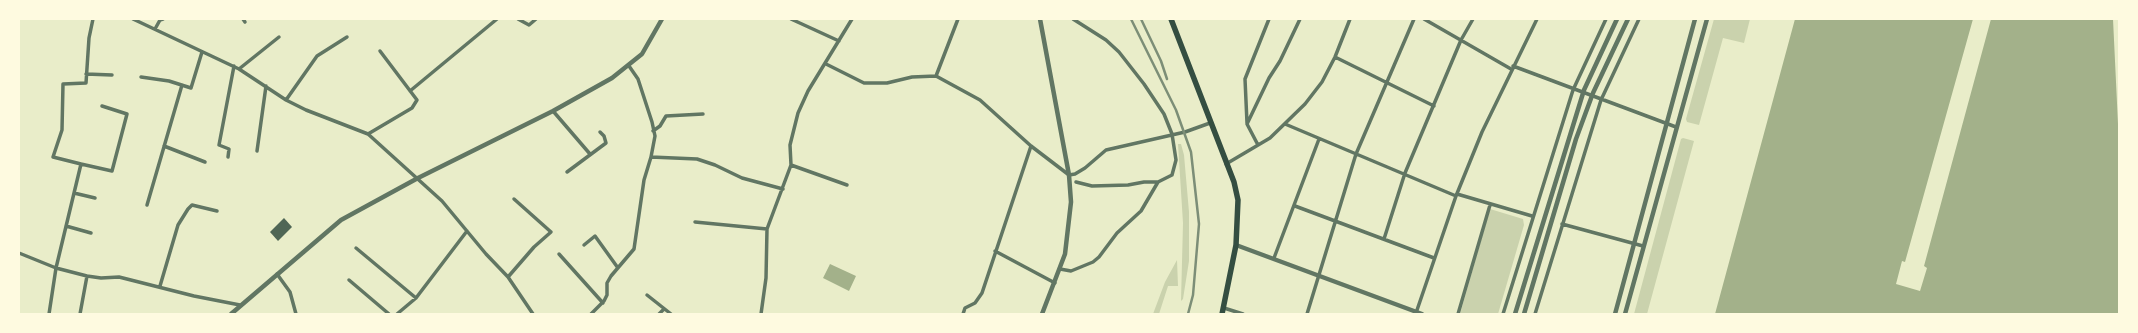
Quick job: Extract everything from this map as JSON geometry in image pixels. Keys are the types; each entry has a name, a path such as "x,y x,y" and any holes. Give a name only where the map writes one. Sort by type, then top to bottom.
{"main road":[{"path":"1171,19 1226,164 1238,200 1236,245 1223,311"}],"street":[{"path":"93,19 89,38 86,83 63,84 62,130 53,157 112,171 127,114 102,106"},
{"path":"134,19 234,66 286,100 306,110 368,134 442,201 486,254 508,277 533,314"},
{"path":"155,29 160,20 163,19"},
{"path":"410,91 497,19"},
{"path":"518,19 529,25 536,19"},
{"path":"231,314 341,220 418,178 553,111 612,78 629,66 642,54 662,19"},
{"path":"791,19 839,41"},
{"path":"761,314 766,278 767,229 791,165 790,145 798,113 852,19"},
{"path":"936,76 958,19"},
{"path":"1040,19 1069,175 1071,202 1070,226 1065,254 1042,314"},
{"path":"1072,19 1106,40 1119,52 1144,84 1164,114 1172,134 1176,160 1174,172 1171,177 1158,182 1092,186 1076,182"},
{"path":"1258,145 1247,124 1245,79 1269,19"},
{"path":"1247,124 1300,19"},
{"path":"1226,164 1270,138 1305,104 1322,82 1335,57 1350,19"},
{"path":"1307,314 1356,154 1414,19"},
{"path":"1424,19 1512,67 1676,127"},
{"path":"1384,239 1405,173 1461,40 1473,19"},
{"path":"1416,313 1434,258 1482,132 1512,67 1537,19"},
{"path":"1503,314 1532,216 1573,90 1606,19"},
{"path":"1515,313 1584,90 1618,19"},
{"path":"1524,314 1576,139 1593,93 1628,19"},
{"path":"1536,314 1562,224 1601,100 1639,19"},
{"path":"1615,314 1696,19"},
{"path":"1625,314 1706,21 1701,19"},
{"path":"286,100 317,56 347,36"},
{"path":"239,69 279,37"},
{"path":"368,134 412,108 417,100 380,51"},
{"path":"141,77 190,88 202,52"},
{"path":"1335,57 1386,84 1434,106"},
{"path":"826,64 864,83 887,83 912,77 936,76 980,100 1031,146 1069,175 1075,174 1085,168 1106,150 1210,123"},
{"path":"228,158 229,149 219,145 234,66"},
{"path":"591,314 603,303 607,295 607,283 634,249 644,180 651,157 655,136 638,79 629,66"},
{"path":"86,74 112,75"},
{"path":"147,205 182,85"},
{"path":"257,151 266,86"},
{"path":"553,111 590,154"},
{"path":"653,131 660,126 666,116 703,114"},
{"path":"1285,124 1457,195 1532,216"},
{"path":"567,172 606,143 604,136 600,132"},
{"path":"1274,258 1320,139"},
{"path":"164,146 205,162"},
{"path":"963,314 965,308 975,303 982,293 1031,146"},
{"path":"651,157 697,159 715,165 742,178 783,189"},
{"path":"49,314 56,268 81,164"},
{"path":"791,165 847,185"},
{"path":"1060,269 1067,272 1072,271 1093,262 1099,257 1117,232 1141,211 1158,182"},
{"path":"74,193 96,198"},
{"path":"508,277 534,247 552,232 514,198"},
{"path":"160,286 178,225 188,210 192,205 218,211"},
{"path":"1458,314 1490,205"},
{"path":"1295,206 1434,258"},
{"path":"695,222 767,229"},
{"path":"1562,224 1634,245 1643,246"},
{"path":"66,226 91,233"},
{"path":"397,314 416,298 467,231"},
{"path":"584,245 595,236 618,268"},
{"path":"1236,245 1422,314"},
{"path":"356,248 416,298"},
{"path":"995,251 1055,283"},
{"path":"19,253 56,268 87,276 101,278 119,277 160,286 194,296 240,305"},
{"path":"559,254 603,303"},
{"path":"277,274 290,292 296,314"},
{"path":"80,314 87,276"},
{"path":"349,280 389,314"},
{"path":"647,295 671,314"},
{"path":"658,314 664,309"},
{"path":"1223,311 1242,314"}],"shaded area":[{"path":"1714,19 1750,19 1744,43 1723,38 1699,125 1687,122 1686,119"},
{"path":"1795,19 1973,19 1905,262 1902,261 1896,284 1920,291 1927,268 1924,266 1991,19 2113,19 2119,145 2119,314 1715,314"},
{"path":"1683,138 1694,141 1647,314 1634,314 1681,139"},
{"path":"1178,144 1181,144 1184,155 1189,212 1189,261 1183,299 1181,301 1183,223"},
{"path":"1490,209 1523,219 1524,225 1498,314 1460,314"},
{"path":"1177,260 1178,286 1168,286 1159,314 1153,314 1165,282"},
{"path":"830,264 856,276 849,291 823,278"}],"building":[{"path":"284,218 292,227 278,241 270,232"}],"railway":[{"path":"1131,19 1176,110 1191,152 1199,224 1193,295 1188,314"},
{"path":"1141,19 1161,61 1167,79"}]}
